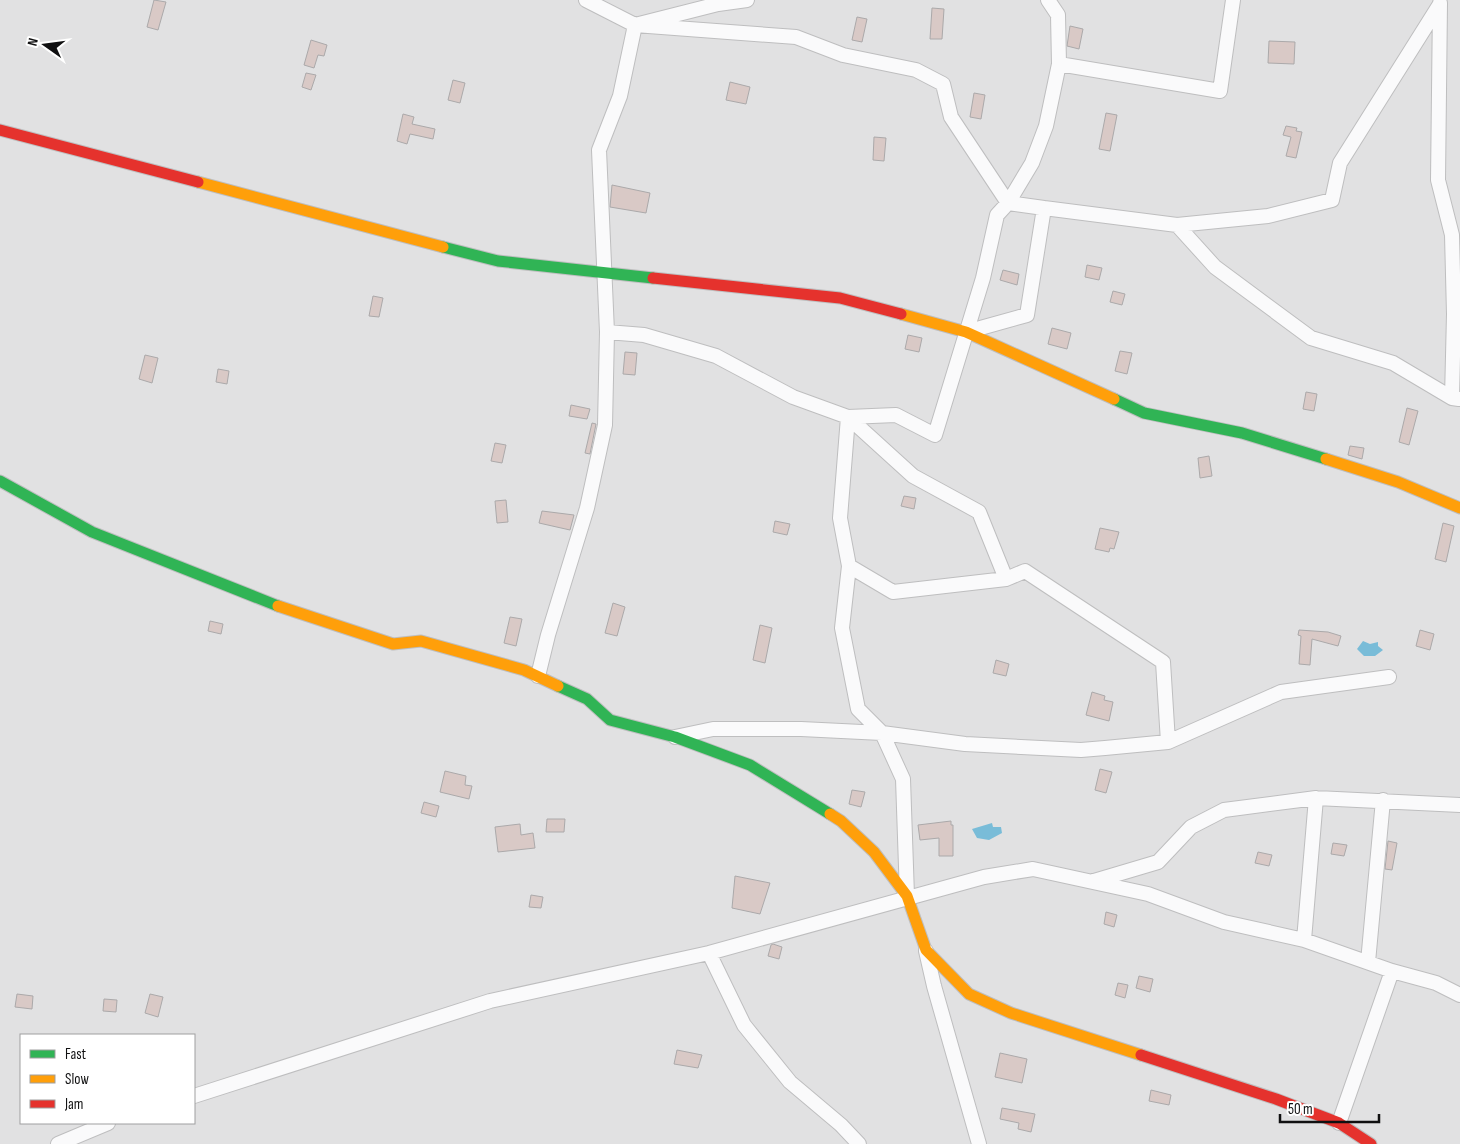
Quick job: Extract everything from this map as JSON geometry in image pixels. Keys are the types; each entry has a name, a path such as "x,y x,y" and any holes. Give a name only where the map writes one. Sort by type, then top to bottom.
{"street":[{"path":"586,0 635,25 796,37 843,54 916,70 943,84 950,117 1008,203 1177,225 1268,216 1332,200 1340,163 1440,2"},
{"path":"635,25 718,4 747,0"},
{"path":"1058,64 1220,91 1233,0"},
{"path":"848,417 896,415 936,435 983,278 997,215 1008,203 1032,163 1046,126 1058,64 1058,15 1044,1"},
{"path":"1440,2 1438,180 1452,235 1456,398"},
{"path":"538,676 548,635 587,508 605,425 607,332 599,150 620,96 635,25"},
{"path":"0,130 498,261 840,298 966,332 1144,413 1242,433 1398,482 1460,508"},
{"path":"966,332 1027,315 1044,208"},
{"path":"1177,225 1215,267 1311,338 1393,363 1456,398"},
{"path":"607,332 644,335 716,356 793,397 848,417 913,476 979,512 1006,579"},
{"path":"848,417 840,518 849,566 842,628 858,709 882,734 904,779 907,896"},
{"path":"0,481 92,532 278,606 394,644 421,642 524,670 587,699 610,720 675,736 750,765 841,821 874,852 907,896 926,950 934,986 979,1144"},
{"path":"849,566 893,592 1006,579 1025,571 1163,662 1168,742"},
{"path":"675,736 713,728 801,729 882,734 965,744 1081,750 1168,742 1281,692 1390,677"},
{"path":"1094,881 1158,862 1191,826 1224,810 1316,798 1460,805"},
{"path":"1304,940 1316,798"},
{"path":"1368,962 1383,800"},
{"path":"195,1096 490,1002 709,953 907,896 984,877 1033,869 1148,894 1224,922 1304,940 1392,971 1436,983 1460,996"},
{"path":"926,950 969,994 1010,1012 1276,1099 1339,1123 1371,1144"},
{"path":"709,953 744,1025 790,1082 841,1125 859,1144"},
{"path":"1339,1123 1392,971"},
{"path":"58,1144 106,1124"}],"water":[{"path":"1363,641 1370,644 1378,642 1378,646 1383,650 1375,656 1364,656 1357,649"},
{"path":"992,823 993,827 1001,827 1002,833 989,840 977,838 972,829"}],"building":[{"path":"154,0 166,2 158,30 147,27"},
{"path":"932,8 944,9 942,39 930,39"},
{"path":"857,17 867,19 862,42 852,40"},
{"path":"1070,26 1083,29 1079,49 1067,46"},
{"path":"311,40 327,45 324,56 318,55 314,68 304,65"},
{"path":"1269,41 1295,42 1294,64 1268,63"},
{"path":"306,73 316,75 311,90 302,87"},
{"path":"453,80 465,83 460,103 448,100"},
{"path":"730,82 750,87 746,104 726,100"},
{"path":"974,93 985,95 981,119 970,117"},
{"path":"1106,113 1117,115 1110,151 1099,149"},
{"path":"403,114 414,117 412,124 435,129 433,139 410,134 407,144 397,141"},
{"path":"1286,126 1297,128 1296,131 1302,132 1296,158 1286,156 1291,137 1283,135"},
{"path":"874,137 886,138 884,161 873,160"},
{"path":"612,185 650,193 646,213 610,207"},
{"path":"1087,265 1102,268 1099,280 1085,277"},
{"path":"1003,270 1019,274 1017,285 1000,280"},
{"path":"1113,291 1125,294 1122,305 1110,302"},
{"path":"373,296 383,298 379,317 369,316"},
{"path":"1052,328 1071,333 1067,349 1048,344"},
{"path":"908,335 922,338 919,352 905,349"},
{"path":"1120,351 1132,353 1127,374 1115,371"},
{"path":"625,352 637,353 635,375 623,374"},
{"path":"145,355 158,358 152,383 139,379"},
{"path":"218,369 229,371 227,384 216,382"},
{"path":"1306,392 1317,394 1314,411 1303,409"},
{"path":"571,405 590,409 587,419 569,416"},
{"path":"1407,408 1418,411 1409,445 1399,442"},
{"path":"592,423 596,424 590,454 585,453"},
{"path":"495,443 506,445 502,463 491,461"},
{"path":"1350,446 1364,448 1362,459 1348,455"},
{"path":"1209,456 1212,476 1200,478 1198,458"},
{"path":"904,496 916,498 914,509 901,506"},
{"path":"506,500 508,522 497,523 495,501"},
{"path":"542,511 574,515 570,530 539,523"},
{"path":"775,521 790,524 787,535 773,532"},
{"path":"1443,523 1454,526 1446,562 1435,559"},
{"path":"1100,528 1119,532 1114,549 1110,548 1109,552 1095,549"},
{"path":"613,603 625,607 617,636 605,633"},
{"path":"510,617 522,619 516,646 504,643"},
{"path":"210,621 223,624 221,634 208,631"},
{"path":"760,625 772,628 765,663 753,660"},
{"path":"1299,630 1328,632 1341,636 1338,646 1312,639 1310,665 1299,664 1301,636 1298,635"},
{"path":"1420,630 1434,634 1430,650 1416,646"},
{"path":"996,660 1009,664 1006,676 993,673"},
{"path":"1092,692 1105,696 1104,700 1113,702 1109,721 1086,715"},
{"path":"1100,769 1112,772 1106,793 1095,790"},
{"path":"445,771 466,776 465,785 472,786 469,799 440,792"},
{"path":"852,790 865,792 861,807 849,804"},
{"path":"424,802 439,806 436,817 421,813"},
{"path":"547,819 565,819 564,832 546,832"},
{"path":"951,821 951,825 953,825 953,856 939,856 939,838 920,840 918,825"},
{"path":"520,824 521,835 533,833 535,848 498,852 495,827"},
{"path":"1388,841 1397,843 1392,870 1385,869"},
{"path":"1333,843 1347,845 1344,856 1331,854"},
{"path":"1258,852 1272,855 1269,866 1255,863"},
{"path":"735,876 770,883 760,914 732,908"},
{"path":"531,895 543,897 541,908 529,907"},
{"path":"1106,912 1117,915 1114,927 1104,924"},
{"path":"773,944 782,947 779,959 768,956"},
{"path":"1139,976 1153,979 1150,992 1136,988"},
{"path":"1118,983 1128,985 1125,998 1115,995"},
{"path":"17,994 33,996 32,1009 15,1007"},
{"path":"150,994 163,997 158,1017 145,1013"},
{"path":"104,999 117,1000 116,1012 103,1011"},
{"path":"677,1050 702,1055 698,1068 674,1064"},
{"path":"1000,1053 1027,1059 1022,1083 995,1077"},
{"path":"1151,1090 1171,1095 1169,1105 1149,1101"},
{"path":"1002,1108 1035,1114 1031,1132 1018,1129 1019,1123 1000,1119"}],"traffic: fast":[{"path":"443,247 498,261 653,278"},
{"path":"1114,399 1144,413 1242,433 1326,459"},
{"path":"0,481 92,532 278,606"},
{"path":"558,686 587,699 610,720 675,737 750,765 830,814"}],"traffic: slow":[{"path":"198,182 443,247"},
{"path":"901,314 966,332 1114,399"},
{"path":"1326,459 1398,482 1460,508"},
{"path":"278,606 393,644 421,641 524,670 558,686"},
{"path":"830,814 841,821 874,852 907,896 926,950 969,994 1011,1013 1141,1055"}],"traffic: jam":[{"path":"0,130 198,182"},
{"path":"653,278 840,298 901,314"},
{"path":"1141,1055 1276,1099 1339,1123 1371,1144"}]}
